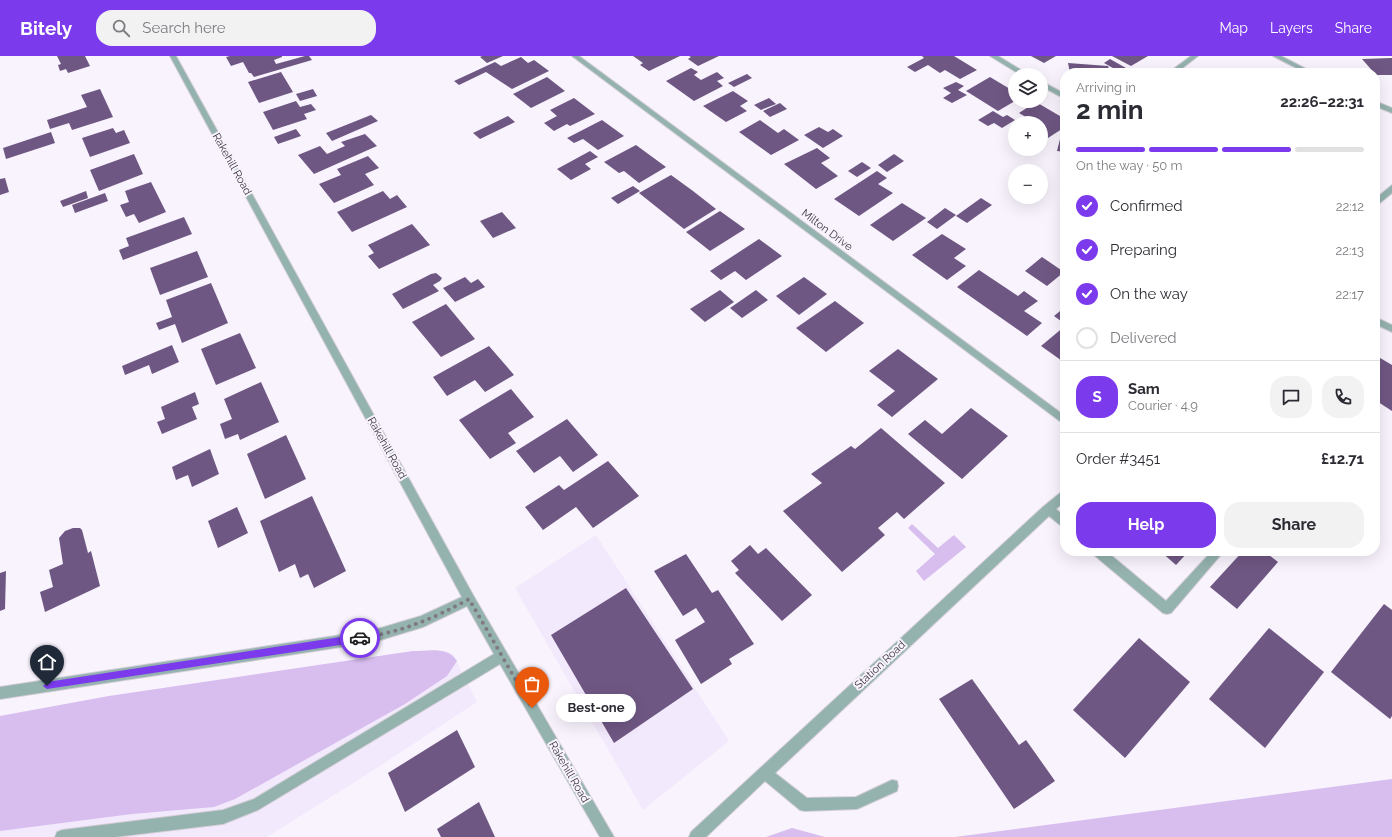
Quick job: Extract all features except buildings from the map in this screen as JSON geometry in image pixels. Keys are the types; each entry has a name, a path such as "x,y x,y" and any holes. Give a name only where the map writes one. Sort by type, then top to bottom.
{"street":[{"name":"Rakehill Road","path":"173,56 469,599 607,837"},
{"name":"Milton Drive","path":"575,56 1060,417"},
{"path":"993,56 1014,68"},
{"path":"1178,68 1195,56"},
{"path":"1276,56 1301,68"},
{"path":"1048,87 1060,94"},
{"path":"1380,105 1392,111"},
{"path":"1380,199 1392,188"},
{"path":"1380,323 1392,330"},
{"name":"Station Road","path":"696,837 1060,498"},
{"path":"1048,509 1060,520"},
{"path":"1104,556 1167,609 1215,556"},
{"path":"0,693 381,635 422,623 469,599"},
{"path":"62,837 223,817 258,804 502,656"},
{"path":"765,773 805,805 856,803 892,786"}],"shaded area":[{"path":"912,524 938,548 954,535 966,547 924,581 916,571 935,554 908,528"},
{"path":"596,535 729,741 643,810 515,588"},
{"path":"413,651 446,651 453,654 477,702 363,777 267,837 0,837 0,716 109,696"},
{"path":"413,651 443,651 453,656 457,661 447,676 405,704 235,799 214,807 132,814 0,831 0,716 109,696"},
{"path":"1392,779 1392,837 955,837"},
{"path":"792,828 825,837 766,837"}],"way so far":[{"path":"360,638 395,632 415,626 469,599 532,708"}],"place":[{"name":"Best-one","path":"532,708"}],"route":[{"path":"47,686 360,638"}]}
